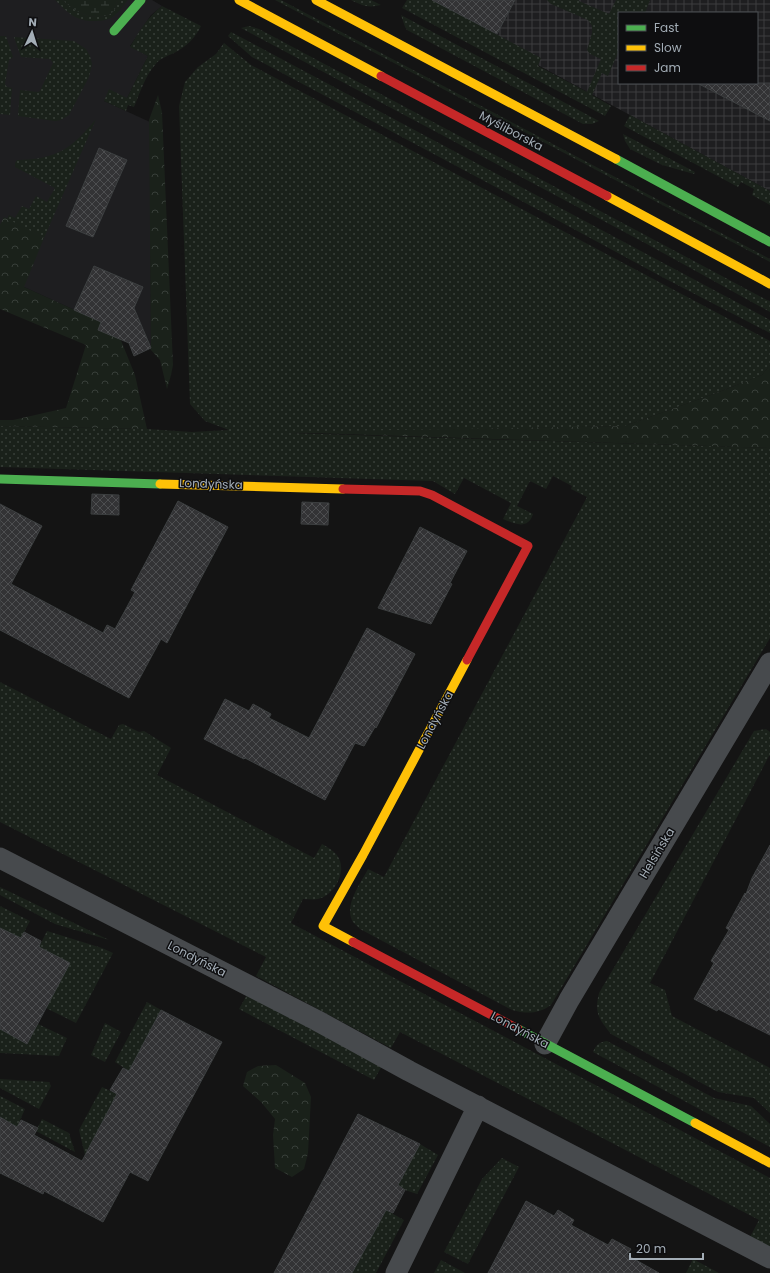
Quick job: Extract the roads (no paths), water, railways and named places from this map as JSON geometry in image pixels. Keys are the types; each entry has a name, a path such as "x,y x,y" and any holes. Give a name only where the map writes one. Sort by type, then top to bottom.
{"street":[{"path":"114,31 141,0"},
{"name":"Myśliborska","path":"239,0 719,255 770,284"},
{"name":"Myśliborska","path":"316,0 770,242"},
{"name":"Londyńska","path":"0,478 420,491 432,495 528,546 324,926 770,1163"},
{"name":"Helsińska","path":"545,1044 569,1000 770,663"},
{"name":"Londyńska","path":"0,858 316,1020 409,1071 770,1258"},
{"path":"396,1273 478,1106"}]}
